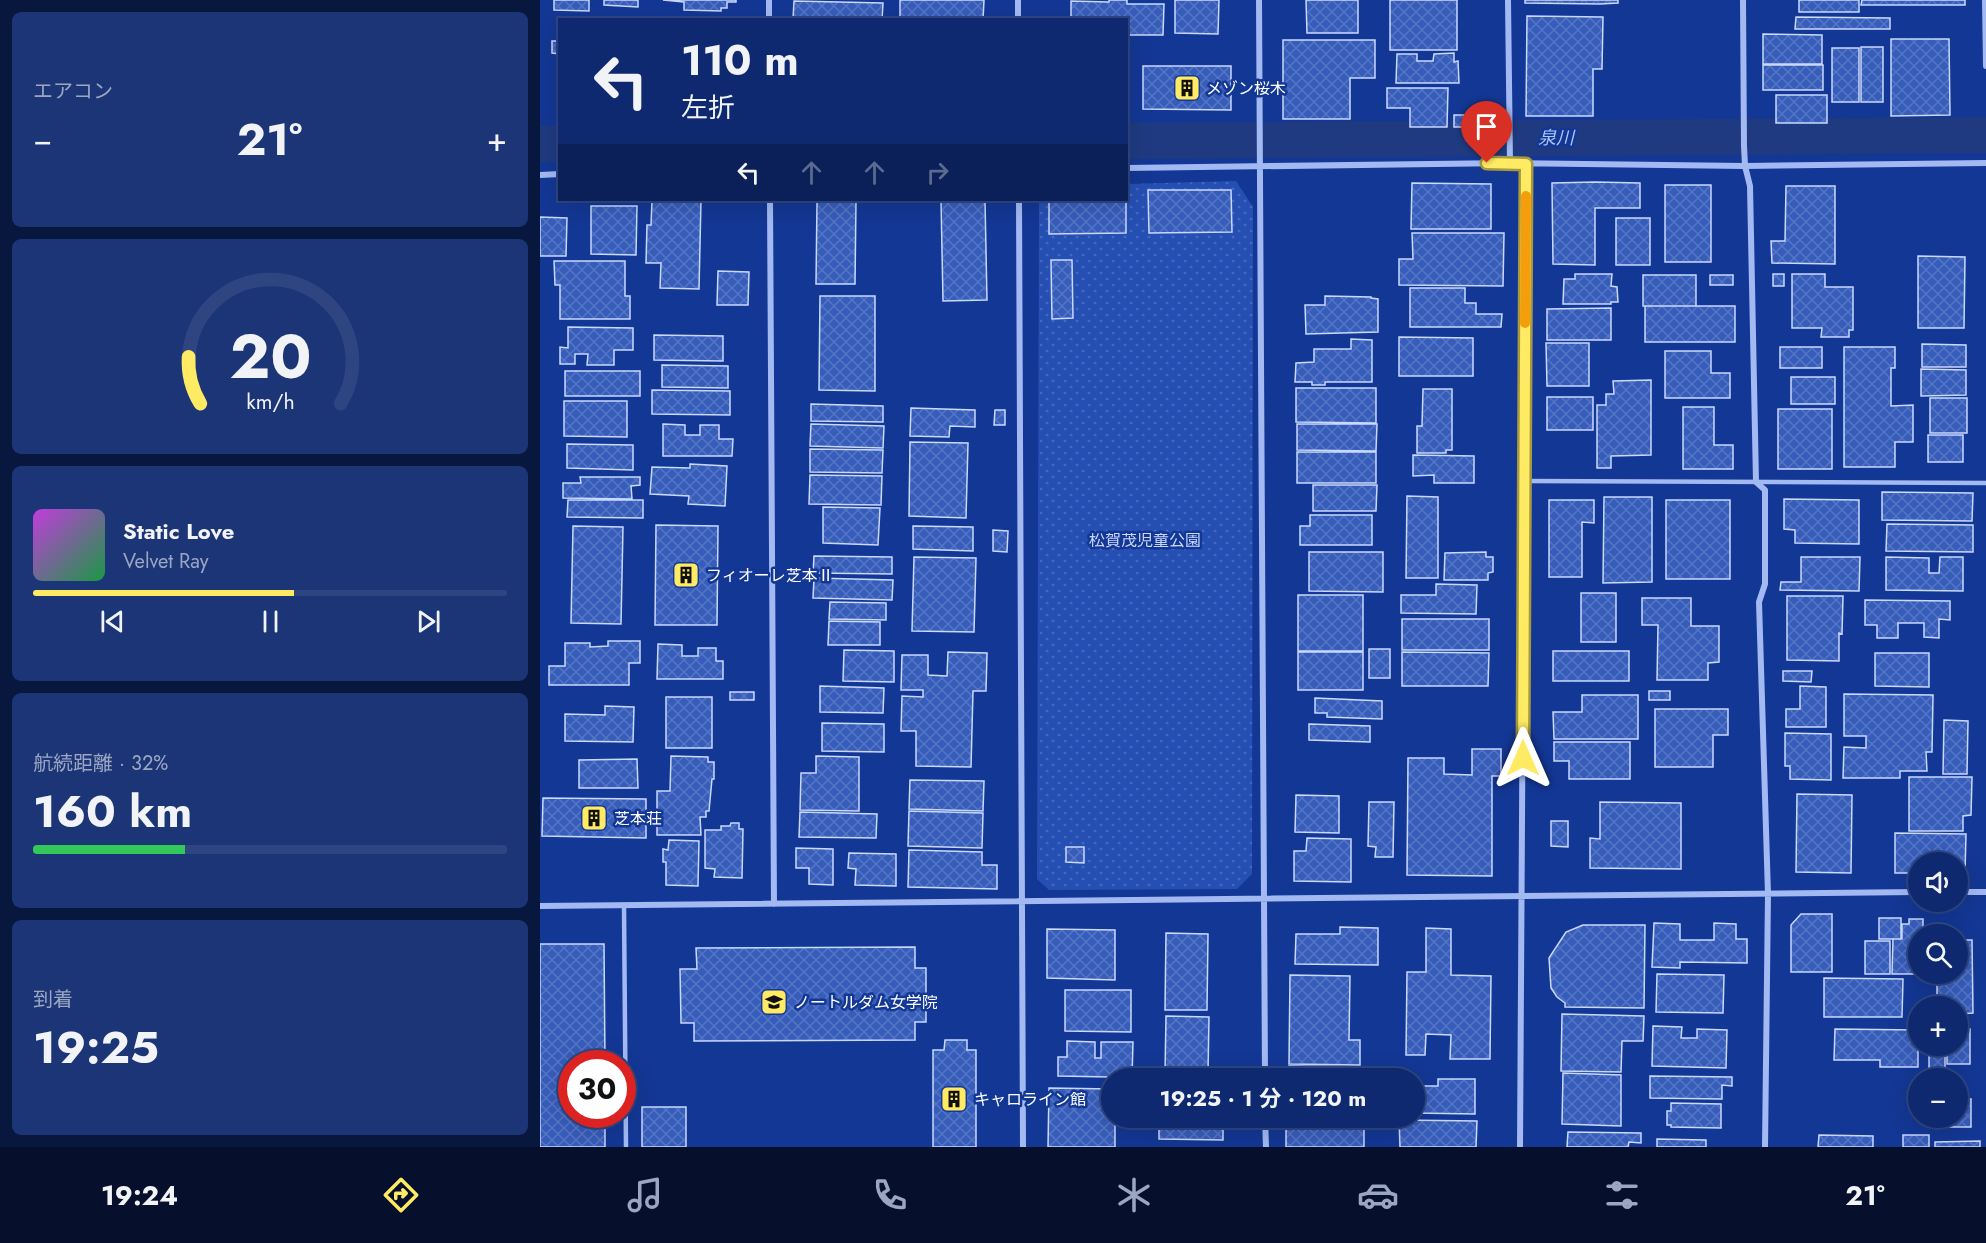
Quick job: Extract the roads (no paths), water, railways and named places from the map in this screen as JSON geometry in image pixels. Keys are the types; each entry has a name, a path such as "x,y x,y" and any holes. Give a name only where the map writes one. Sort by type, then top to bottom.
{"street":[{"path":"769,0 769,18"},
{"path":"1018,0 1018,18"},
{"path":"1259,0 1265,1068"},
{"path":"1508,0 1510,163"},
{"path":"1743,0 1744,146 1745,166 1750,186 1756,483 1765,490 1765,584 1759,602 1768,894 1765,1147"},
{"path":"1985,0 1986,66"},
{"path":"1128,168 1510,163 1745,166 1986,163"},
{"path":"1520,1147 1526,164"},
{"path":"540,174 558,174"},
{"path":"771,201 774,904"},
{"path":"1019,201 1023,1147"},
{"path":"540,906 1908,892"},
{"path":"1968,892 1986,892"},
{"path":"1266,1128 1266,1147"}],"lane":[{"path":"1524,481 1986,483"},
{"path":"624,906 626,1147"}],"waterway":[{"name":"泉川","path":"1128,141 1986,135"},
{"name":"泉川","path":"540,144 558,144"}],"place":[{"name":"メゾン桜木","path":"1187,88"},
{"name":"フィオーレ芝本Ⅱ","path":"686,575"},
{"name":"芝本荘","path":"594,818"},
{"name":"ノートルダム女学院","path":"774,1002"},
{"name":"キャロライン館","path":"954,1099"}],"park label":[{"name":"松賀茂児童公園","path":"1145,540"}]}
